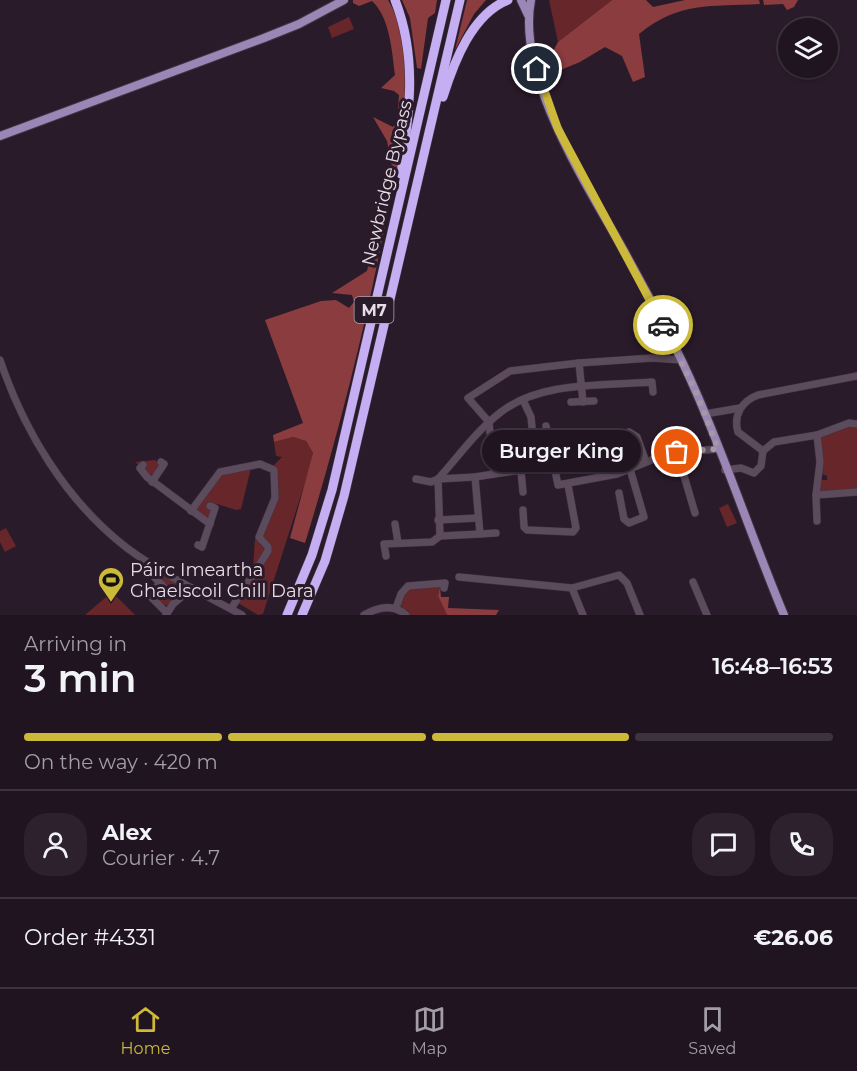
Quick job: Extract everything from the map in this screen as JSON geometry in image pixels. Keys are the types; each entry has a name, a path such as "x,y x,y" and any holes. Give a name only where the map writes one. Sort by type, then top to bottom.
{"highway":[{"name":"M7","path":"394,227 411,79 408,42 395,0"},
{"name":"Newbridge Bypass","path":"287,615 312,555 332,490 446,0"},
{"name":"Newbridge Bypass","path":"302,615 325,561 344,496 460,0"},
{"name":"M7","path":"418,177 457,59 488,10 508,0"}],"main road":[{"path":"0,136 264,38 299,24 344,0"},
{"path":"521,0 528,16 533,52 554,121 681,360 705,414 725,470 784,615"},
{"path":"528,16 531,0"}],"street":[{"path":"494,474 489,422 468,398 510,371 652,358 681,360"},
{"path":"0,360 13,397 50,464 73,495 125,546 192,588 242,615"},
{"path":"579,363 583,402"},
{"path":"763,451 738,432 737,422 740,408 748,400 758,395 857,376"},
{"path":"440,536 438,479 489,422 508,407 542,393 582,388 652,382 653,392"},
{"path":"417,480 430,482 438,479 521,472 536,468 531,417 523,400"},
{"path":"571,402 594,401"},
{"path":"705,414 740,408"},
{"path":"725,470 741,468 754,473 761,466 763,451 774,442 817,435 849,423 857,424"},
{"path":"546,426 558,485 630,469 677,452 718,449"},
{"path":"621,462 623,439 629,432 637,437 646,462"},
{"path":"817,435 817,521"},
{"path":"677,452 694,513"},
{"path":"152,482 164,464 161,462"},
{"path":"191,510 220,472 260,464 274,470 275,498 259,537 268,547 268,551 231,609"},
{"path":"143,465 140,468 152,482 210,524"},
{"path":"620,493 624,519 629,523 644,517 630,469"},
{"path":"521,472 523,492"},
{"path":"475,477 480,534"},
{"path":"818,477 827,478"},
{"path":"523,510 524,527 527,530 573,532 576,528 568,484"},
{"path":"816,495 857,492"},
{"path":"198,545 202,547 215,508 210,506"},
{"path":"438,520 478,518"},
{"path":"395,524 398,543"},
{"path":"386,556 384,544 432,542 440,536 496,533"},
{"path":"459,578 572,588 620,575 627,583 640,615"},
{"path":"693,582 707,615"},
{"path":"159,583 151,597 166,614 192,588"},
{"path":"396,608 401,594 408,586 445,583 444,588"},
{"path":"572,588 583,615"},
{"path":"364,615 382,607 396,608 406,615"}],"shaded area":[{"path":"353,0 388,0 400,31 404,55 406,105 396,171 360,342 340,423 305,543 290,538 313,453 306,441 293,437 274,442 273,435 303,423 265,320 321,301 336,300 349,308 354,302 352,295 332,293 367,271 392,167 387,141 373,117 393,127 397,122 399,95 394,91 381,88 395,75 389,35 383,16 372,1 359,6 353,3"},
{"path":"402,0 437,0 435,13 428,18 421,69 417,68 410,18"},
{"path":"467,0 486,0 474,14 455,50"},
{"path":"549,0 612,0 558,42"},
{"path":"612,0 646,0 653,7 685,0 759,0 760,4 696,8 668,16 654,23 639,34 645,77 633,82 622,56 605,47 580,62 558,71 549,59 558,42"},
{"path":"763,0 798,0 794,7 787,10 783,4 764,5"},
{"path":"349,17 354,29 332,38 328,27"},
{"path":"850,426 857,426 857,490 821,493 818,491 821,480 827,480 827,476 820,473 820,437"},
{"path":"293,437 306,441 313,453 311,464 263,614 258,615 238,603 270,552 261,538 276,505 273,466 282,457 276,456 274,442"},
{"path":"155,460 160,465 150,477 144,470 146,466 144,463 139,465 135,462"},
{"path":"251,468 241,509 236,510 217,504 210,509 210,516 207,518 196,510 218,476"},
{"path":"728,504 737,523 727,527 719,508"},
{"path":"6,528 16,546 5,552 0,542 0,531"},
{"path":"255,538 265,550 253,568"},
{"path":"144,565 182,587 182,593 168,607 154,597 158,587 155,576 152,579 142,567"},
{"path":"440,587 438,596 447,615 410,615 400,605 404,594 410,588"},
{"path":"440,587 441,597 449,597 448,608 499,610 496,615 447,615 438,596"},
{"name":"Páirc Imeartha Ghaelscoil Chill Dara","path":"112,592 135,615 85,615"}],"way so far":[{"path":"663,325 696,392 718,449 677,452"}],"place":[{"name":"Burger King","path":"677,452"},
{"name":"Páirc Imeartha Ghaelscoil Chill Dara","path":"111,603"}],"route":[{"path":"537,69 541,86 558,129 663,325"}]}
